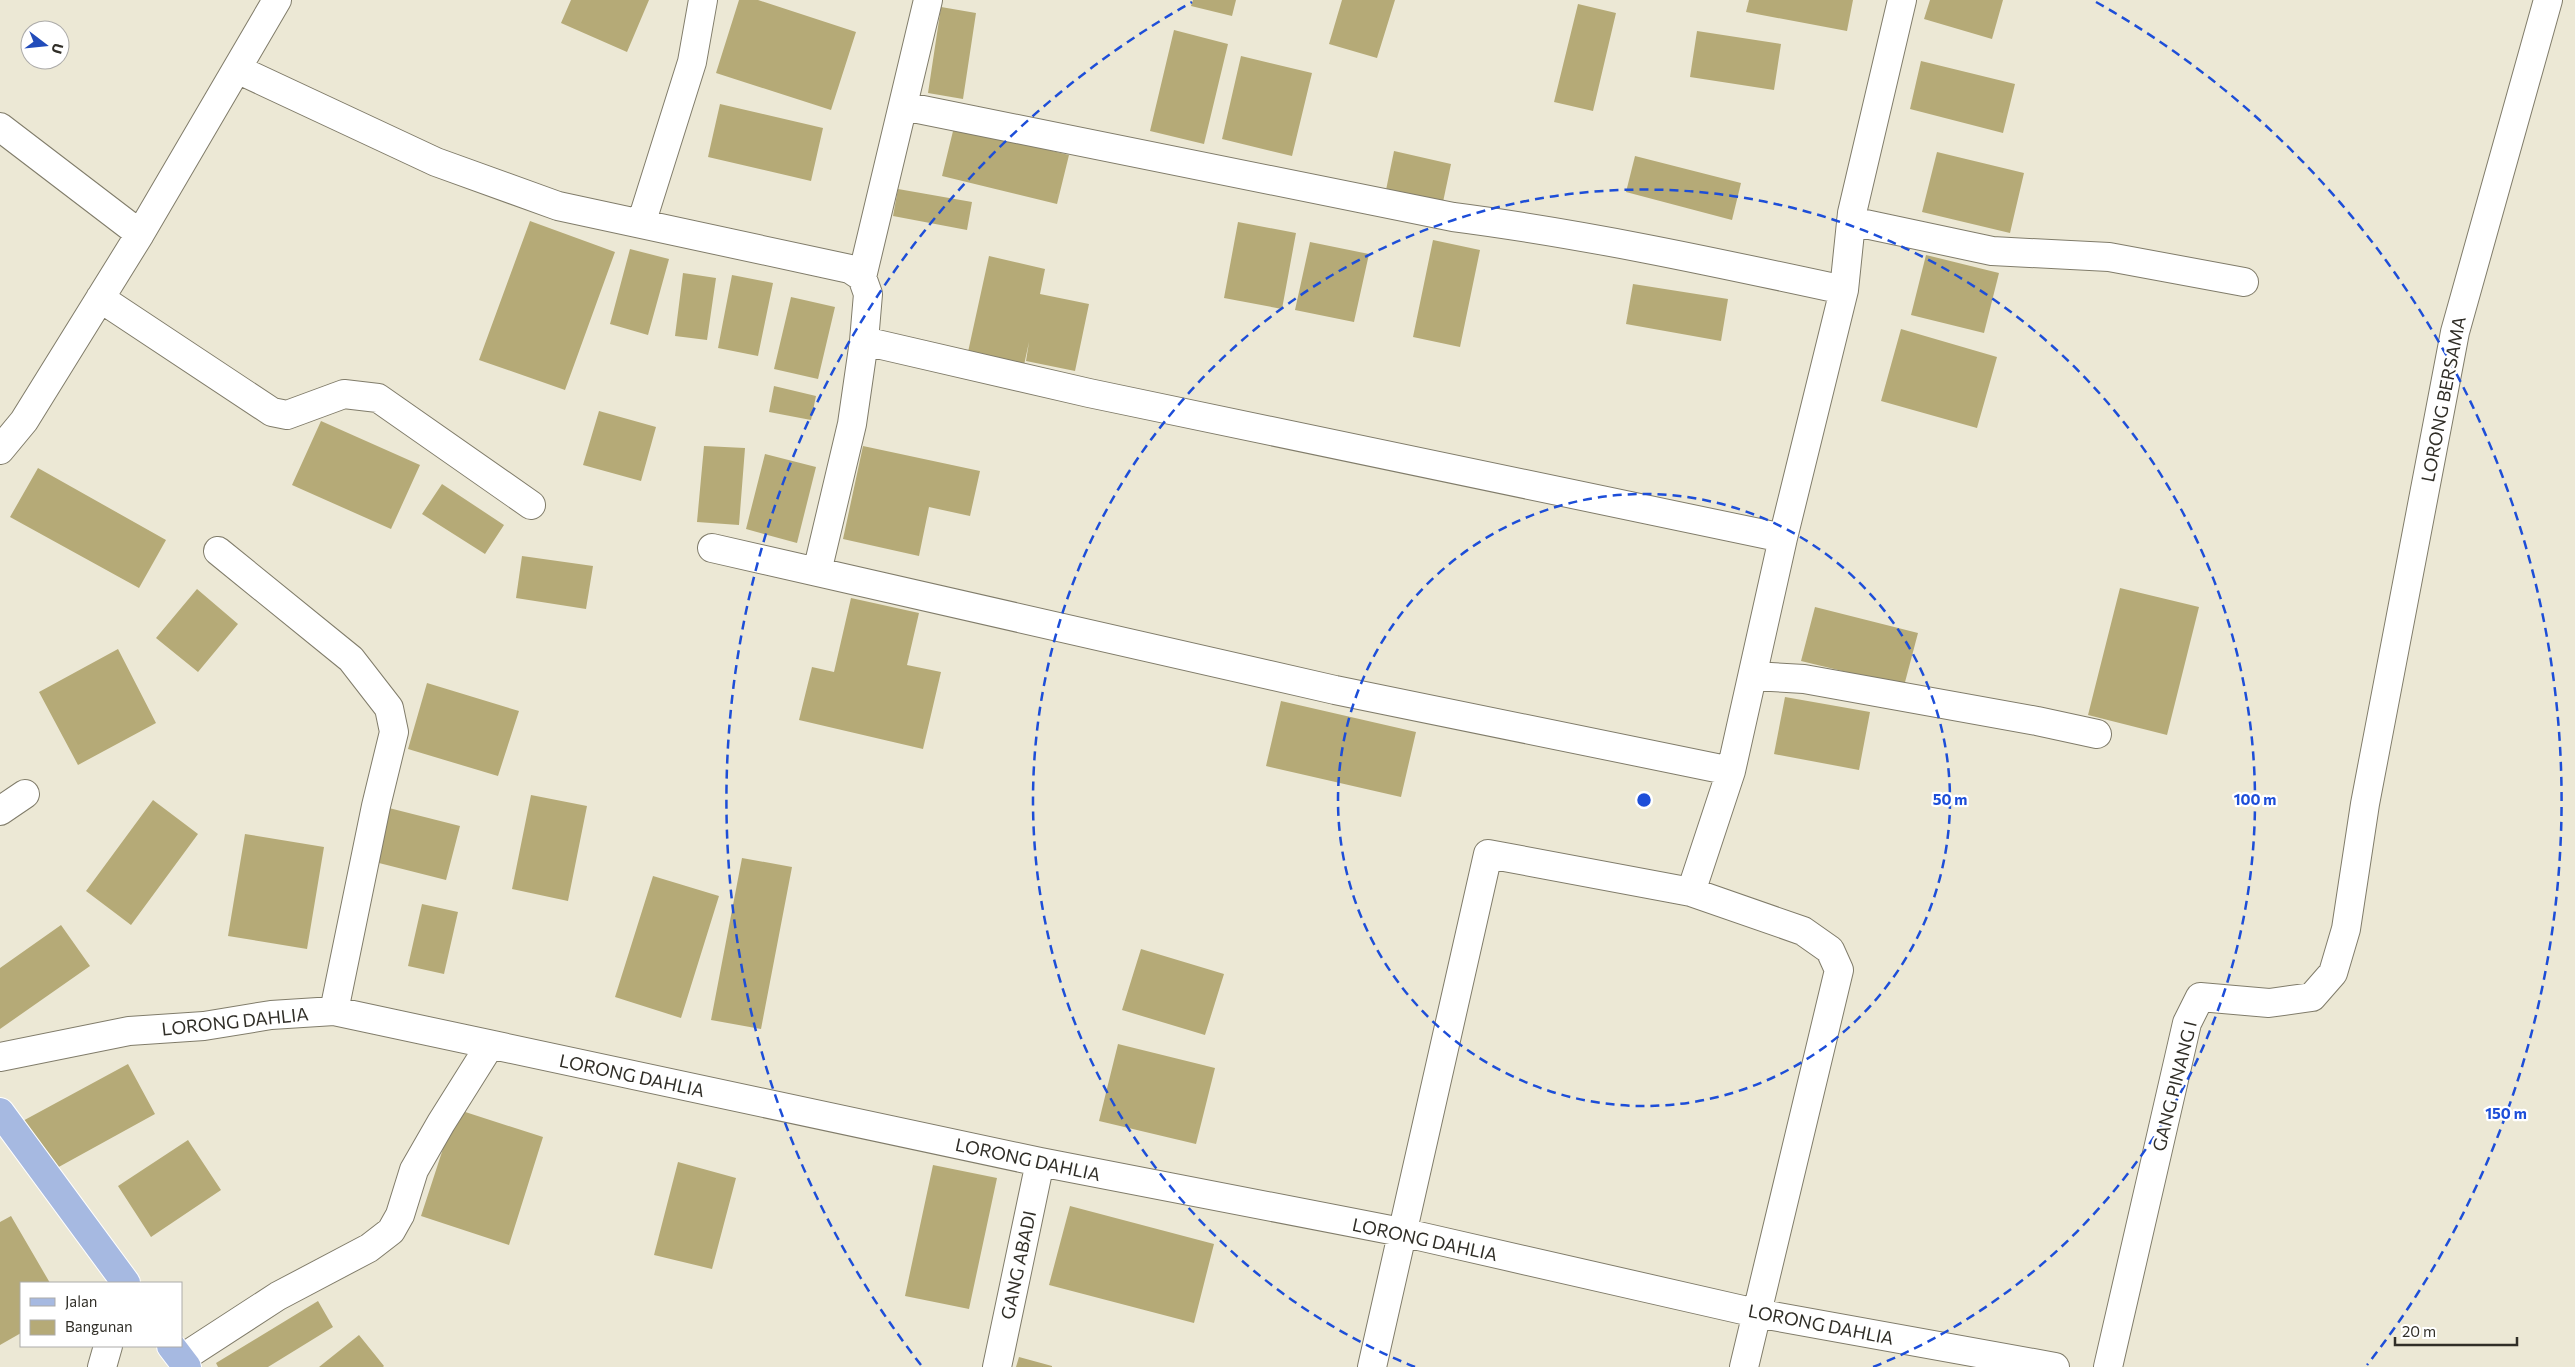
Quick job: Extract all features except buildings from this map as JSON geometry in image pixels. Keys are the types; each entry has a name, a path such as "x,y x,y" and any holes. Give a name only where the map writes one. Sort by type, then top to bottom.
{"main road":[{"path":"0,1112 124,1282"}],"street":[{"path":"0,450 24,421 140,234 277,0"},
{"path":"640,224 692,62 703,0"},
{"path":"817,572 852,424 864,341 868,294 862,277 928,0"},
{"path":"1691,892 1731,771 1783,538 1844,290 1851,221 1902,0"},
{"name":"LORONG BERSAMA","path":"2365,804 2454,332 2548,0"},
{"path":"236,69 436,162 558,206 850,270 862,277"},
{"path":"903,106 1453,216 1638,246 1844,290"},
{"path":"0,126 140,234"},
{"path":"1851,221 1992,251 2109,257 2244,282"},
{"path":"100,298 272,412 287,415 344,394 378,398 531,505"},
{"path":"864,341 1089,392 1783,538"},
{"path":"712,548 1335,690 1731,771"},
{"path":"218,551 351,659 389,708 394,732 376,806 334,1011"},
{"path":"1753,676 1804,680 2036,721 2097,734"},
{"path":"0,811 24,794"},
{"name":"GANG PINANG I","path":"2108,1367 2187,1023 2200,997 2269,1003 2312,997 2333,973 2346,929 2365,804"},
{"path":"1372,1367 1488,854 1691,892 1802,931 1830,950 1838,970 1744,1367"},
{"name":"LORONG DAHLIA","path":"0,1056 129,1031 204,1026 270,1014 334,1011 1040,1162 1401,1232 1756,1313 2055,1367"},
{"path":"180,1357 278,1296 369,1248 391,1231 400,1216 414,1170 490,1045"},
{"name":"GANG ABADI","path":"997,1367 1040,1162"},
{"path":"102,1367 108,1347"}]}
